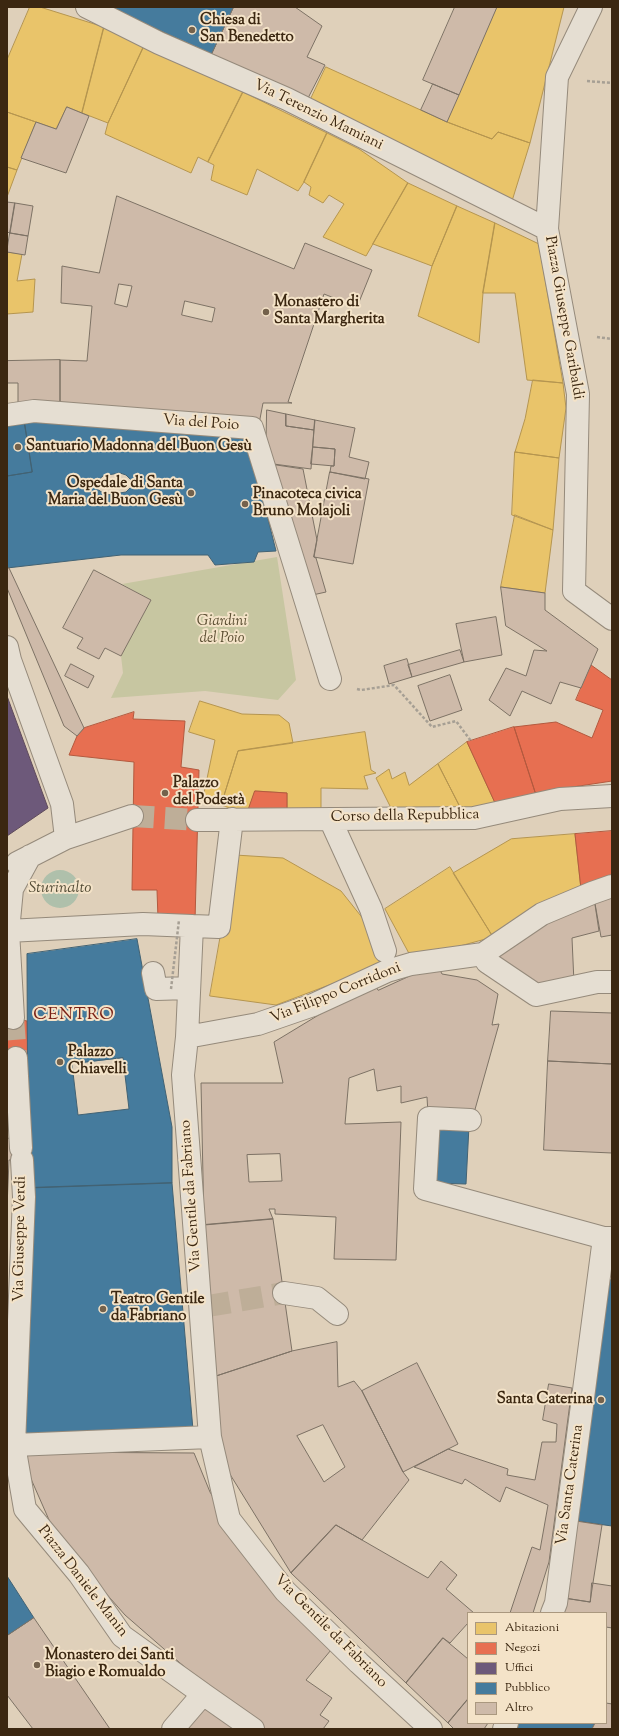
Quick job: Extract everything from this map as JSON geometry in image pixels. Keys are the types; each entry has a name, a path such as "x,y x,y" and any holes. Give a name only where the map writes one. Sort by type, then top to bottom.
{"street":[{"name":"Via Terenzio Mamiani","path":"87,7 159,43 287,99 547,229"},
{"name":"Piazza Giuseppe Garibaldi","path":"591,7 557,77 547,229 578,394 574,591 612,619"},
{"name":"Via del Poio","path":"7,415 34,411 252,428 330,679"},
{"path":"7,647 10,660 62,804 66,838"},
{"name":"Corso della Repubblica","path":"197,820 474,818 488,811 560,799 612,796"},
{"path":"7,868 66,838 132,816"},
{"path":"8,931 144,930 186,923 219,926 232,819"},
{"path":"330,819 371,908 384,951"},
{"path":"13,1018 8,931 12,889 30,856"},
{"name":"Via Filippo Corridoni","path":"187,1037 258,1024 313,1005 387,971 411,964 483,954 542,914 612,886"},
{"name":"Via Gentile da Fabriano","path":"186,923 180,989 187,1037 183,1075 204,1307 210,1437 229,1518 285,1591 359,1663 431,1729"},
{"path":"483,954 486,962 536,995 597,982 612,982"},
{"path":"153,973 156,989 180,989"},
{"name":"Via Giuseppe Verdi","path":"16,1058 13,1110 21,1154 24,1197 20,1290 10,1444 16,1511"},
{"name":"Via Santa Caterina","path":"470,1120 429,1118 425,1189 608,1238 557,1596 552,1612"},
{"path":"284,1293 317,1298 337,1314"},
{"path":"10,1444 210,1437"},
{"name":"Piazza Daniele Manin","path":"16,1511 79,1574 122,1636 253,1729"},
{"path":"173,1729 203,1694"}],"path":[{"path":"330,679 360,690 394,686 432,727 456,721 471,741"},
{"path":"180,989 186,923"}],"green space":[{"name":"Giardini del Poio","path":"277,557 296,680 278,700 205,691 111,698 123,673 121,656 151,600 122,584"}],"water":[{"name":"Sturinalto","path":"60,870 73,876 79,889 73,902 60,908 47,902 41,889 47,876"}],"building: Abitazioni":[{"path":"30,7 40,7 104,27 82,113 67,107 56,129 7,112 7,60"},
{"path":"497,7 564,7 530,143 498,132 492,139 447,122"},
{"path":"104,27 144,46 108,123 82,113"},
{"path":"144,46 243,92 208,162 198,157 191,173 105,134 108,123"},
{"path":"326,67 447,122 492,139 498,132 530,143 512,201 309,103"},
{"path":"243,92 327,133 304,182 298,191 257,169 247,195 211,180 214,165 208,162"},
{"path":"7,112 36,122 17,170 7,167"},
{"path":"327,133 359,149 408,183 366,256 323,237 344,204 329,195 323,203 309,195 311,187 304,182"},
{"path":"7,167 17,170 7,197"},
{"path":"408,183 457,206 432,266 373,244"},
{"path":"457,206 495,223 483,293 479,343 418,316 432,266"},
{"path":"495,223 539,244 563,383 527,380 515,293 483,293"},
{"path":"7,252 22,254 17,281 35,279 33,312 7,314"},
{"path":"533,380 563,383 566,408 559,458 515,452 525,419"},
{"path":"515,452 559,458 553,530 512,515"},
{"path":"515,515 553,530 545,593 501,587"},
{"path":"200,701 242,714 279,715 289,723 293,743 238,751 221,805 203,798 215,740 189,732"},
{"path":"365,732 371,770 376,773 364,776 368,789 321,788 321,810 287,815 287,793 255,791 247,814 221,805 238,751"},
{"path":"467,742 496,805 461,809 438,764"},
{"path":"438,764 461,809 391,808 376,778 389,769 392,779 405,772 409,785"},
{"path":"575,834 581,889 493,937 453,873 511,839"},
{"path":"235,855 283,858 341,891 376,935 385,964 276,1005 210,996"},
{"path":"450,867 493,937 412,959 385,909"}],"building: Negozi":[{"path":"591,665 612,680 612,781 553,790 536,795 514,727 556,722 592,738 603,710 576,700"},
{"name":"Palazzo del Podestà","path":"134,712 133,719 185,721 181,767 199,770 195,921 158,919 157,890 132,890 134,762 69,755 77,736 84,728"},
{"path":"514,727 536,795 496,805 467,742"},
{"path":"255,791 287,793 287,815 247,814"},
{"path":"612,831 612,877 581,889 575,834"},
{"path":"7,1017 27,1021 28,1060 7,1056"}],"building: Uffici":[{"path":"7,696 48,808 7,836"}],"building: Pubblico":[{"name":"Chiesa di San Benedetto","path":"110,7 234,7 212,54"},
{"name":"Ospedale di Santa Maria del Buon Gesù","path":"24,419 246,431 276,551 258,552 254,562 215,565 208,555 121,555 7,568 7,476 32,472","holes":["120,473 126,475 131,480 131,487 126,492 106,495 97,489 96,482 103,476"]},
{"name":"Santuario Madonna del Buon Gesù","path":"24,419 32,472 7,476 7,423"},
{"name":"Palazzo Chiavelli","path":"137,939 172,1127 172,1183 28,1188 27,954","holes":["123,1058 129,1109 78,1115 72,1064"]},
{"path":"433,1125 469,1126 466,1184 431,1183"},
{"name":"Teatro Gentile da Fabriano","path":"172,1183 193,1430 20,1434 28,1188"},
{"name":"Santa Caterina","path":"602,1279 612,1280 612,1526 576,1521"},
{"path":"7,1576 34,1618 7,1636"},
{"path":"517,1724 594,1724 592,1729 514,1729"}],"building: Altro":[{"path":"234,7 295,7 322,26 307,57 325,65 306,102 212,54"},
{"path":"455,7 497,7 459,95 423,80"},
{"path":"433,84 459,95 447,122 421,110"},
{"path":"67,107 89,116 66,173 21,158 36,122 56,129"},
{"name":"Monastero di Santa Margherita","path":"117,196 294,269 305,243 372,270 357,307 324,294 288,402 292,403 263,403 259,424 60,409 60,360 87,361 92,306 61,303 62,266 99,273","holes":["119,284 132,286 127,307 115,304","185,301 215,308 212,322 182,315"]},
{"path":"7,202 15,203 10,233 7,232"},
{"path":"15,203 33,206 28,236 10,233"},
{"path":"10,233 28,236 25,255 7,252"},
{"path":"60,360 60,403 18,404 18,383 7,383 7,361"},
{"path":"267,410 286,414 286,426 314,430 311,469 266,463"},
{"path":"286,414 315,420 314,430 286,426"},
{"path":"315,420 355,428 349,457 369,462 365,479 330,472 331,466 334,466 335,449 313,447"},
{"path":"313,447 335,449 334,466 311,464"},
{"path":"270,464 303,469 317,540 314,557 316,558 326,592 308,596"},
{"path":"330,472 369,479 353,564 314,557"},
{"path":"7,568 9,568 84,728 77,736 64,726 7,588"},
{"path":"94,570 151,600 121,656 105,648 99,659 77,648 83,638 63,628"},
{"path":"501,587 545,593 545,610 598,649 581,688 560,682 551,704 522,691 510,716 489,700 506,668 526,676 534,650 547,651 506,626"},
{"path":"496,617 502,655 464,662 456,624"},
{"path":"460,650 464,662 412,677 408,665"},
{"path":"407,659 412,677 389,684 384,666"},
{"path":"71,664 94,676 88,688 65,676"},
{"path":"450,675 462,710 430,721 418,686"},
{"path":"612,895 612,935 601,937 594,898"},
{"path":"594,898 599,931 572,938 574,983 540,987 490,960 546,921"},
{"path":"437,964 442,974 477,980 498,994 492,1025 499,1024 474,1113 428,1114 427,1097 401,1103 401,1086 377,1091 374,1069 349,1078 345,1124 401,1122 396,1260 334,1259 336,1217 275,1214 275,1209 269,1209 273,1219 204,1225 201,1083 283,1083 274,1042 373,982 378,990","holes":["280,1154 282,1181 249,1182 247,1155"]},
{"path":"551,1011 612,1013 612,1064 548,1061"},
{"path":"548,1061 612,1064 612,1153 544,1150"},
{"path":"7,1138 13,1139 22,1160 9,1160 7,1208"},
{"path":"273,1219 292,1351 213,1377 204,1225"},
{"path":"337,1342 338,1387 354,1381 362,1391 403,1472 409,1480 362,1540 336,1525 291,1573 223,1463 213,1377 292,1351","holes":["323,1425 345,1467 324,1482 297,1436"]},
{"path":"417,1363 458,1444 403,1472 362,1391"},
{"path":"549,1384 572,1388 549,1562 533,1612 510,1612 532,1547 540,1550 548,1505 506,1487 500,1502 465,1479 462,1484 414,1467 448,1449 508,1469 507,1475 535,1480 542,1442 556,1442 557,1424 543,1420"},
{"path":"29,1452 194,1453 210,1492 246,1554 331,1650 306,1680 332,1698 320,1715 329,1721 323,1729 263,1729 226,1703 125,1615 57,1538 24,1463"},
{"path":"576,1521 602,1525 590,1602 564,1598"},
{"path":"336,1525 428,1578 441,1561 457,1575 446,1589 473,1612 467,1612 467,1624 450,1643 443,1638 406,1683 291,1573"},
{"path":"592,1583 612,1586 612,1628 607,1627 607,1612 564,1612 564,1598 590,1602"},
{"name":"Monastero dei Santi Biagio e Romualdo","path":"34,1618 110,1729 33,1729 7,1695 7,1636"},
{"path":"443,1638 467,1658 467,1700 448,1723 406,1683"},
{"path":"467,1700 467,1724 487,1724 484,1729 454,1729 448,1723"},
{"path":"202,1701 239,1729 180,1729"},
{"path":"607,1703 612,1704 612,1729 592,1729 594,1724 607,1724"}],"tunnel":[{"path":"132,816 197,820"},
{"path":"13,1018 16,1058"},
{"path":"208,1306 284,1293"}],"place":[{"name":"Chiesa di San Benedetto","path":"192,30"},
{"name":"Monastero di Santa Margherita","path":"266,312"},
{"name":"Santuario Madonna del Buon Gesù","path":"18,447"},
{"name":"Ospedale di Santa Maria del Buon Gesù","path":"191,493"},
{"name":"Pinacoteca civica Bruno Molajoli","path":"245,504"},
{"name":"Palazzo del Podestà","path":"165,793"},
{"name":"Palazzo Chiavelli","path":"60,1062"},
{"name":"Teatro Gentile da Fabriano","path":"103,1309"},
{"name":"Santa Caterina","path":"601,1400"},
{"name":"Monastero dei Santi Biagio e Romualdo","path":"37,1665"}],"district":[{"name":"CENTRO","path":"74,1016"}]}
